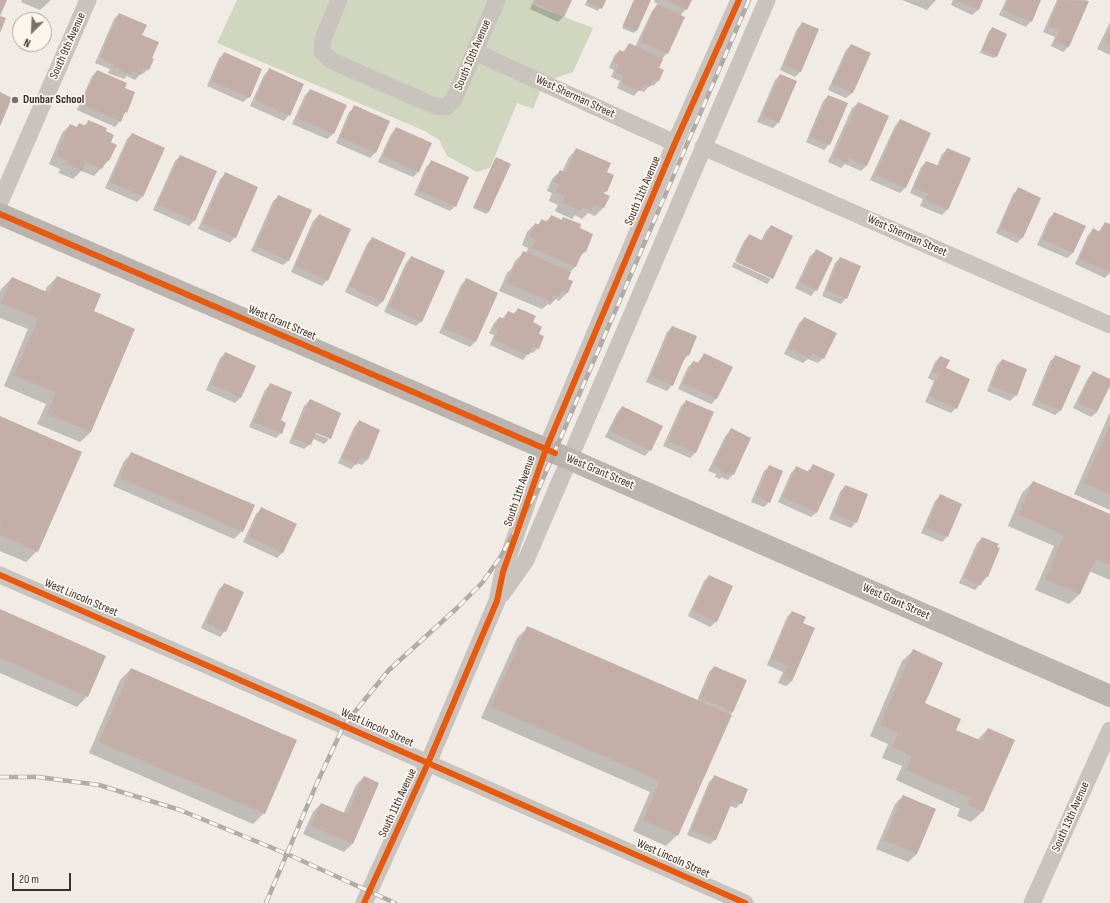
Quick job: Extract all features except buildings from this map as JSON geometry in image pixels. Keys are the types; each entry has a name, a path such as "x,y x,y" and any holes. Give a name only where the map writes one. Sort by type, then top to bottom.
{"main road":[{"name":"West Grant Street","path":"0,214 546,449 1110,696"}],"street":[{"name":"South 9th Avenue","path":"0,202 88,0"},
{"name":"South 10th Avenue","path":"339,0 323,39 322,52 332,61 435,106 446,107 454,99 497,0"},
{"name":"South 11th Avenue","path":"364,903 428,764 497,601 503,572 546,449 675,143 739,0"},
{"name":"South 11th Avenue","path":"497,601 526,560 767,0"},
{"name":"West Sherman Street","path":"475,52 675,143"},
{"name":"West Sherman Street","path":"703,147 1110,325"},
{"name":"West Lincoln Street","path":"0,575 337,722 428,764 745,903"},
{"name":"South 13th Avenue","path":"1032,903 1110,730"}],"green space":[{"path":"237,0 534,0 533,5 593,28 573,72 544,82 533,109 517,103 490,168 477,172 447,156 439,140 425,131 217,43"}],"railway":[{"path":"266,903 317,783 344,725 389,670 482,583 501,556 539,488 749,0"},
{"path":"0,777 38,777 99,785 180,810 287,854 395,903"}],"cycle path":[{"path":"364,903 428,763 497,601 503,572 546,449 675,143 739,0"},
{"path":"0,214 555,453"},
{"path":"0,575 745,903"}],"place":[{"name":"Dunbar School","path":"15,100"}]}
